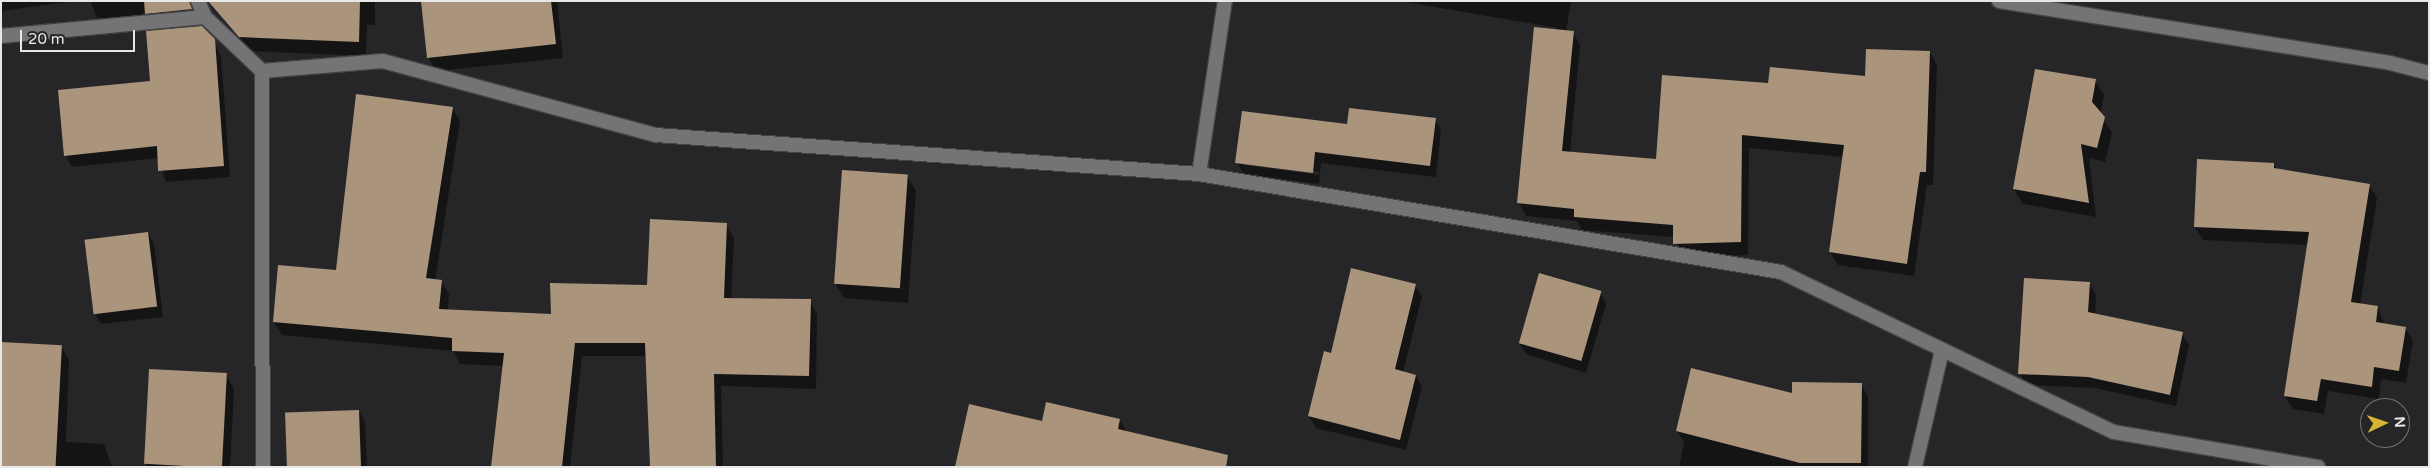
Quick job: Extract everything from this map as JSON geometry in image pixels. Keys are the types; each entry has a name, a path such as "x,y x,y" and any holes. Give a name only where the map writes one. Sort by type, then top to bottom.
{"street":[{"path":"198,1 205,17 262,71 263,467"},
{"path":"1199,174 1225,1"},
{"path":"2000,1 2390,63 2429,73"},
{"path":"1,36 205,17"},
{"path":"262,71 383,61 656,135 1199,174 1781,272 2114,432 2318,467"},
{"path":"1915,467 1942,350"}],"building":[{"path":"144,1 189,1 192,9 145,14"},
{"path":"208,1 360,1 359,42 239,37"},
{"path":"421,1 551,1 556,44 427,58"},
{"path":"202,26 215,39 224,166 158,171 157,146 64,156 58,90 150,81 146,31"},
{"path":"1534,27 1574,31 1562,151 1656,159 1662,75 1768,83 1770,67 1865,76 1866,49 1930,51 1926,172 1920,172 1907,264 1829,252 1844,145 1742,135 1741,242 1673,244 1673,225 1574,217 1574,209 1517,203"},
{"path":"2035,69 2096,79 2092,102 2105,117 2097,148 2081,144 2089,203 2013,189"},
{"path":"356,94 453,107 426,278 442,280 439,309 551,314 550,283 647,285 650,219 727,223 724,298 811,299 809,376 714,374 716,467 650,467 645,343 575,343 562,467 491,467 504,353 452,351 452,338 273,322 278,265 336,270"},
{"path":"1349,108 1436,118 1430,166 1315,152 1313,173 1235,163 1242,111 1347,124"},
{"path":"2197,159 2274,163 2274,168 2370,184 2351,302 2378,306 2376,322 2406,327 2399,371 2374,367 2372,387 2321,379 2317,401 2284,396 2309,232 2194,227"},
{"path":"842,170 908,175 900,288 834,284"},
{"path":"148,232 157,306 94,314 84,240"},
{"path":"1351,268 1416,284 1395,369 1416,375 1400,440 1308,416 1324,351 1331,353"},
{"path":"1539,273 1601,291 1581,361 1519,343"},
{"path":"2024,278 2090,282 2088,312 2183,332 2170,395 2088,377 2018,374"},
{"path":"1,342 62,345 56,467 1,467"},
{"path":"1691,368 1792,393 1792,382 1862,383 1861,463 1800,463 1676,431"},
{"path":"149,369 227,373 222,467 144,464"},
{"path":"1046,402 1120,419 1118,429 1228,455 1226,467 955,467 969,404 1042,421"},
{"path":"359,410 361,467 287,467 285,413"}]}
